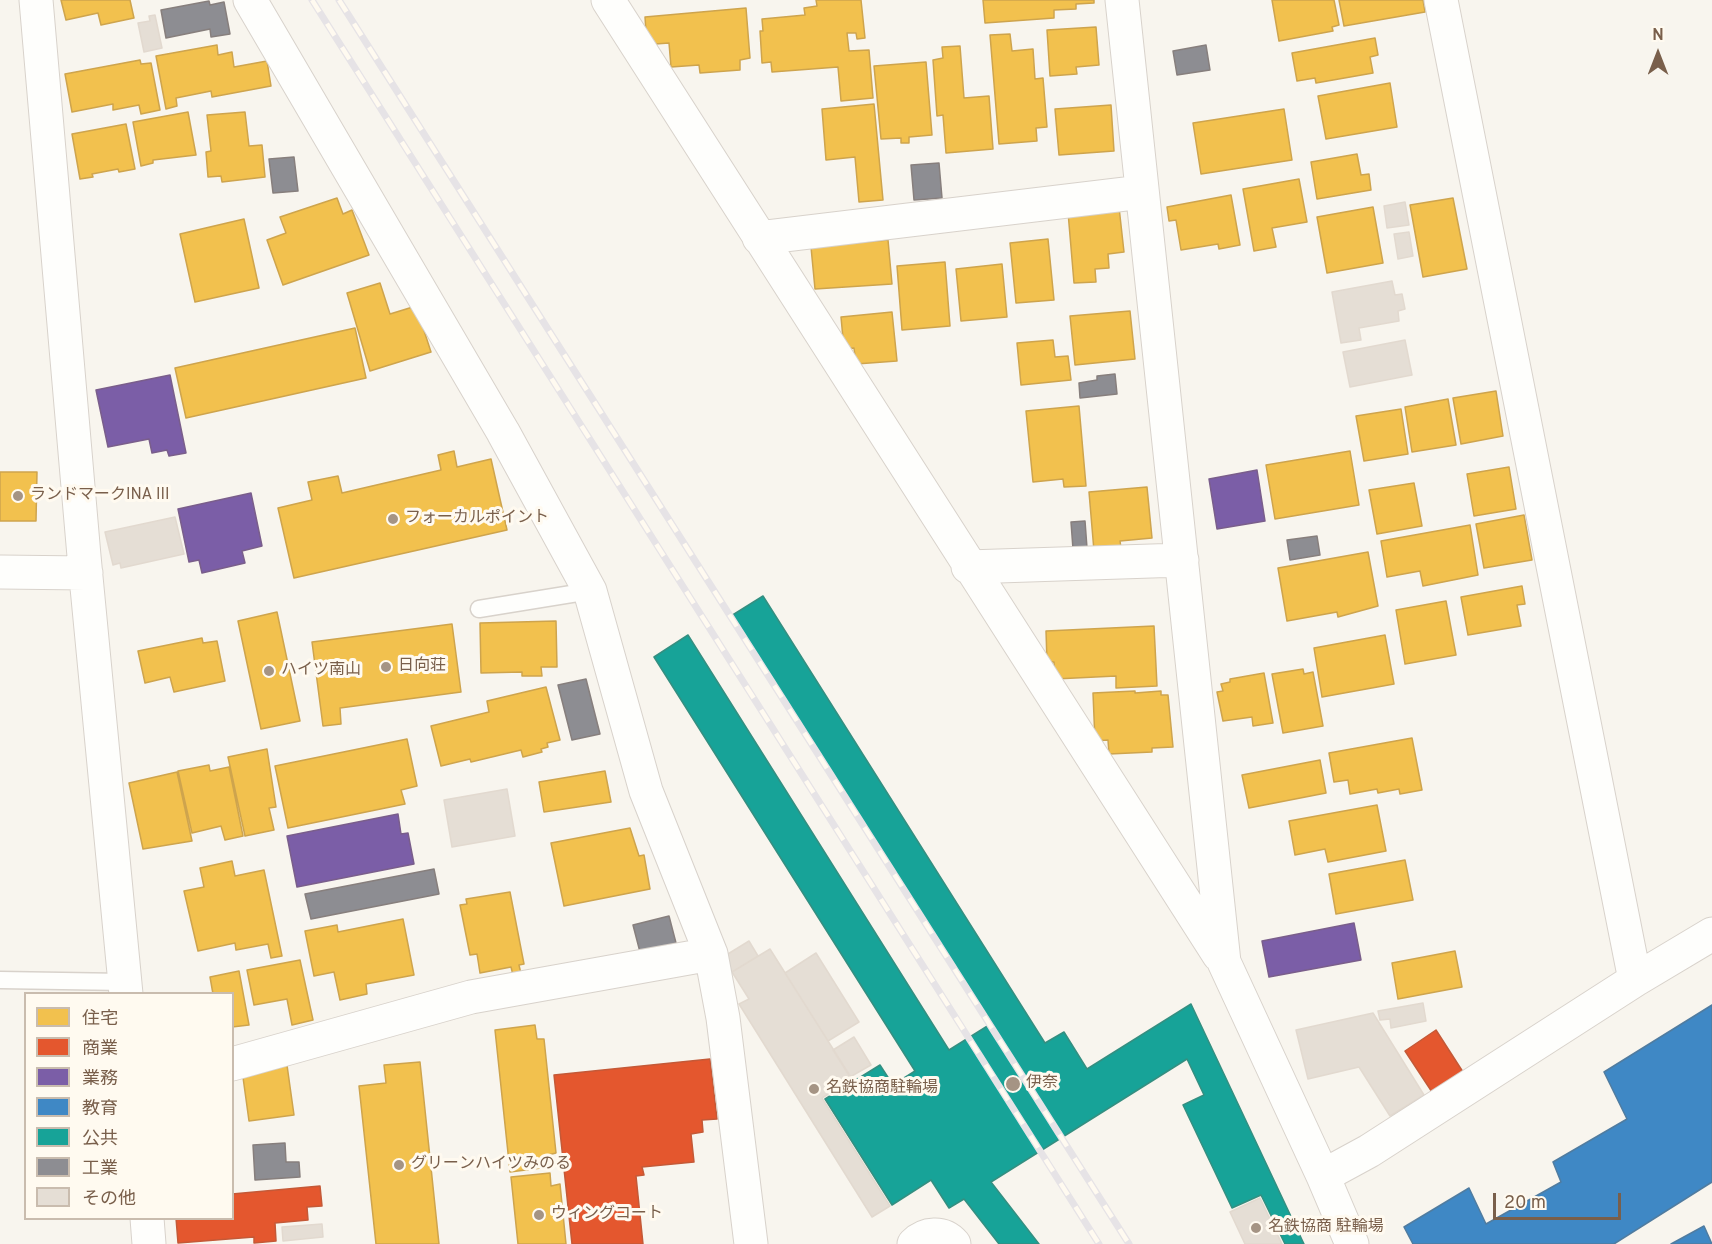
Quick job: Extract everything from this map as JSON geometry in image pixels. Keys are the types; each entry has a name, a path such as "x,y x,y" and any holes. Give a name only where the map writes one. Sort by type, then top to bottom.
{"street":[{"path":"36,0 125,988"},
{"path":"250,0 503,432 590,591 646,791 711,954 723,1018 750,1244"},
{"path":"1122,0 1224,962"},
{"path":"1441,0 1635,980"},
{"path":"616,6 759,238 968,567 1224,962 1352,1244"},
{"path":"759,238 1142,192"},
{"path":"968,567 1182,560"},
{"path":"0,572 86,573"},
{"path":"1323,1176 1369,1151 1635,980 1712,934"},
{"path":"234,1063 471,997 711,954"},
{"path":"147,1220 149,1244"},
{"path":"914,1244 926,1236 938,1235 950,1239 954,1244"}],"lane":[{"path":"479,609 590,591"},
{"path":"0,980 125,988"}],"building: 住宅":[{"path":"61,0 130,0 134,18 101,25 98,13 66,20"},
{"path":"816,0 861,0 865,38 857,39 856,33 847,33 849,51 869,50 873,98 841,101 838,67 772,72 771,62 762,63 760,31 763,31 762,19 805,15 804,8 817,6"},
{"path":"983,0 1094,0 1094,3 1076,4 1076,9 1054,10 1054,18 985,23"},
{"path":"1272,0 1334,0 1339,25 1332,27 1333,31 1279,41"},
{"path":"1339,0 1423,0 1425,12 1344,26"},
{"path":"746,8 750,58 740,60 740,70 700,73 699,65 671,67 669,43 655,44 646,32 645,17"},
{"path":"1096,27 1099,65 1076,67 1077,74 1050,76 1047,30"},
{"path":"1010,34 1012,51 1033,49 1035,79 1043,78 1047,127 1036,128 1037,141 999,144 990,35"},
{"path":"1375,38 1378,55 1370,57 1373,73 1316,83 1315,78 1297,81 1292,53"},
{"path":"217,45 218,55 232,52 234,67 267,61 271,86 212,97 211,91 176,98 177,106 166,109 156,56"},
{"path":"960,46 964,98 989,96 993,149 946,153 943,115 937,116 933,60 943,58 942,47"},
{"path":"140,60 141,64 151,63 160,110 141,114 139,105 113,110 113,104 72,112 65,74"},
{"path":"926,62 932,135 909,137 909,143 901,143 901,138 881,139 874,66"},
{"path":"1390,83 1397,127 1326,139 1318,96"},
{"path":"874,104 883,200 859,202 855,157 826,160 822,109"},
{"path":"1111,105 1114,151 1059,155 1055,109"},
{"path":"1284,109 1292,160 1201,174 1193,123"},
{"path":"188,112 196,155 153,160 153,163 141,166 133,122"},
{"path":"245,112 249,146 262,145 265,177 222,182 221,176 208,177 206,152 211,151 207,115"},
{"path":"126,124 135,169 119,172 118,169 80,179 72,134"},
{"path":"1357,154 1361,175 1369,174 1371,190 1317,199 1311,162"},
{"path":"1299,179 1307,222 1272,228 1276,247 1254,251 1243,189"},
{"path":"1231,195 1240,245 1219,249 1218,244 1181,250 1176,220 1169,221 1167,207"},
{"path":"337,198 343,214 352,210 369,255 283,285 267,240 286,233 280,217"},
{"path":"1453,198 1467,269 1423,277 1410,205"},
{"path":"1119,207 1124,252 1108,254 1109,268 1095,269 1096,282 1074,283 1068,212"},
{"path":"1373,207 1383,263 1327,273 1317,217"},
{"path":"244,219 259,288 195,302 180,234"},
{"path":"1048,239 1054,300 1016,303 1010,243"},
{"path":"888,240 892,284 815,289 811,247"},
{"path":"945,262 950,326 902,330 897,266"},
{"path":"1002,264 1007,317 961,321 956,269"},
{"path":"380,283 390,314 416,306 431,352 370,371 347,293"},
{"path":"1130,311 1135,359 1075,365 1070,316"},
{"path":"892,312 897,361 856,364 854,348 844,349 841,317"},
{"path":"355,328 366,378 186,418 175,368"},
{"path":"1053,340 1055,357 1068,356 1071,380 1021,385 1017,343"},
{"path":"1496,391 1503,436 1461,444 1453,398"},
{"path":"1448,399 1456,445 1412,452 1405,407"},
{"path":"1079,406 1086,486 1064,487 1063,479 1033,482 1026,411"},
{"path":"1401,409 1408,454 1364,461 1356,416"},
{"name":"フォーカルポイント","path":"454,451 457,467 491,459 507,530 294,578 278,508 312,500 308,482 338,476 342,493 441,470 438,455"},
{"path":"1350,451 1359,505 1275,519 1266,465"},
{"path":"1509,467 1516,509 1474,516 1467,474"},
{"name":"ランドマークINA III","path":"0,472 37,472 36,521 0,521"},
{"path":"1414,483 1422,526 1377,534 1369,490"},
{"path":"1147,487 1152,538 1120,541 1121,548 1094,551 1089,492"},
{"path":"1524,515 1532,560 1484,568 1476,524"},
{"path":"1470,525 1478,575 1423,586 1420,571 1387,577 1381,541"},
{"path":"1368,552 1378,606 1338,617 1337,612 1287,621 1278,568"},
{"path":"1522,586 1525,604 1517,605 1521,626 1468,635 1461,597"},
{"path":"1446,601 1456,655 1405,664 1396,610"},
{"name":"ハイツ南山","path":"277,612 300,721 261,729 238,621"},
{"path":"556,621 557,667 541,667 542,676 522,676 522,672 481,673 480,623"},
{"name":"日向荘","path":"452,624 461,692 340,708 341,724 323,726 312,642"},
{"path":"1154,626 1157,686 1116,688 1116,676 1055,679 1054,662 1047,662 1046,631"},
{"path":"1385,635 1394,684 1322,697 1314,648"},
{"path":"202,638 203,643 217,641 225,681 174,692 170,677 145,683 138,651"},
{"path":"1303,669 1304,674 1313,672 1323,726 1283,733 1272,674"},
{"path":"1264,673 1273,723 1253,726 1252,717 1223,721 1217,692 1223,691 1221,684 1230,682 1230,679"},
{"path":"546,687 560,740 547,743 548,747 541,749 542,752 523,757 521,750 471,762 470,759 441,766 431,726 489,712 487,701"},
{"path":"1135,691 1135,693 1161,691 1161,695 1168,695 1173,747 1152,748 1152,752 1109,754 1108,740 1095,741 1093,693"},
{"path":"1412,738 1422,790 1400,794 1399,789 1378,793 1377,789 1350,794 1348,780 1334,782 1329,753"},
{"path":"407,739 417,786 401,790 405,804 288,828 275,766"},
{"path":"267,749 276,807 269,808 274,830 245,836 228,757"},
{"path":"1320,760 1326,793 1249,808 1242,775"},
{"path":"209,765 210,771 229,767 243,836 225,840 221,826 192,833 178,771"},
{"path":"605,771 611,802 544,812 539,782"},
{"path":"177,772 192,841 143,849 129,783"},
{"path":"1377,805 1386,851 1328,862 1325,849 1295,855 1289,821"},
{"path":"630,828 639,856 644,855 650,889 564,906 551,843"},
{"path":"1405,860 1413,900 1336,914 1329,874"},
{"path":"232,861 235,876 264,870 282,956 271,958 268,944 236,950 235,943 198,951 184,891 204,887 200,868"},
{"path":"510,892 524,964 519,965 521,974 513,975 511,967 480,973 477,954 470,955 460,905 467,904 466,899"},
{"path":"403,919 414,975 366,984 367,994 340,1000 334,972 314,976 305,931 337,925 338,932"},
{"path":"1455,951 1462,987 1398,999 1392,963"},
{"path":"300,960 313,1020 292,1025 287,999 254,1005 247,970"},
{"path":"239,971 249,1025 234,1027 234,992 213,992 210,977"},
{"path":"535,1025 537,1039 544,1039 556,1153 548,1155 549,1167 510,1172 495,1030"},
{"path":"286,1058 294,1115 249,1121 242,1070"},
{"name":"グリーンハイツみのる","path":"420,1062 439,1244 376,1244 359,1086 386,1083 384,1065"},
{"name":"ウィングコート","path":"550,1173 551,1186 560,1184 566,1244 518,1244 511,1177"}],"building: 商業":[{"path":"1436,1030 1463,1072 1432,1092 1405,1051"},
{"path":"710,1059 717,1119 702,1120 703,1132 691,1134 694,1162 642,1167 644,1175 636,1176 643,1244 572,1244 554,1075"},
{"path":"320,1186 322,1206 307,1207 308,1220 275,1223 276,1241 254,1243 254,1237 178,1243 176,1220 234,1220 234,1194"}],"building: 業務":[{"path":"170,375 186,453 169,456 167,450 152,453 149,439 108,447 96,390"},
{"path":"1257,470 1265,521 1217,529 1209,479"},
{"path":"251,493 262,546 242,551 245,563 202,573 199,560 189,562 178,509"},
{"path":"398,814 401,834 408,833 414,864 297,887 287,836"},
{"path":"1354,923 1361,960 1269,977 1262,941"}],"building: 教育":[{"path":"1712,1005 1712,1182 1614,1244 1413,1244 1404,1227 1469,1188 1486,1224 1561,1182 1553,1162 1627,1119 1604,1072"},
{"path":"1704,1226 1712,1244 1671,1244"}],"building: 公共":[{"path":"763,596 1045,1043 1064,1032 1087,1069 1191,1004 1304,1244 1285,1244 1261,1195 1232,1208 1183,1105 1204,1095 1187,1059 991,1182 1039,1244 999,1244 964,1199 949,1208 931,1180 892,1205 825,1099 880,1065 893,1085 915,1071 654,657 688,635 949,1050 989,1025 731,616"}],"building: 工業":[{"path":"209,1 210,5 224,2 230,34 211,37 210,29 166,38 161,10"},
{"path":"1206,45 1210,70 1177,75 1173,51"},
{"path":"294,157 298,191 273,193 269,159"},
{"path":"939,163 942,198 914,200 911,165"},
{"path":"1115,374 1117,394 1080,398 1079,383 1097,380 1097,376"},
{"path":"1085,521 1087,548 1073,549 1071,522"},
{"path":"1317,536 1320,555 1290,560 1287,540"},
{"path":"586,679 600,734 572,740 558,685"},
{"path":"434,869 439,894 311,919 305,894"},
{"path":"669,916 676,943 640,952 633,925"},
{"path":"285,1143 286,1162 299,1162 300,1177 255,1180 253,1145"}],"building: その他":[{"path":"155,15 162,48 144,52 138,23 150,21 149,16"},
{"path":"1405,202 1409,225 1387,228 1384,206"},
{"path":"1409,232 1413,256 1398,259 1394,234"},
{"path":"1392,281 1395,295 1402,294 1405,309 1398,311 1399,321 1359,328 1361,340 1341,343 1332,292"},
{"path":"1405,340 1412,375 1350,387 1343,352"},
{"path":"175,517 184,554 121,568 120,563 113,565 105,532"},
{"path":"507,789 515,836 452,847 444,800"},
{"path":"749,941 758,956 732,972 723,957"},
{"name":"名鉄協商駐輪場","path":"770,949 852,1079 822,1098 890,1206 872,1217 739,1004 749,999 732,972"},
{"path":"816,953 859,1022 828,1041 785,973"},
{"path":"1423,1003 1426,1021 1391,1028 1390,1019 1380,1020 1378,1011"},
{"path":"1373,1013 1424,1095 1390,1116 1359,1067 1308,1079 1296,1030"},
{"path":"854,1037 871,1065 850,1077 833,1050"},
{"name":"名鉄協商 駐輪場","path":"1260,1198 1282,1244 1245,1244 1230,1212"},
{"path":"322,1224 323,1237 283,1241 282,1227"}],"railway":[{"path":"312,0 1099,1244"},
{"path":"339,0 1129,1244"}],"place":[{"name":"ランドマークINA III","path":"18,496"},
{"name":"フォーカルポイント","path":"393,519"},
{"name":"日向荘","path":"386,667"},
{"name":"ハイツ南山","path":"269,671"},
{"name":"伊奈","path":"1013,1084"},
{"name":"名鉄協商駐輪場","path":"814,1089"},
{"name":"グリーンハイツみのる","path":"399,1165"},
{"name":"ウィングコート","path":"539,1215"},
{"name":"名鉄協商 駐輪場","path":"1256,1228"}]}
